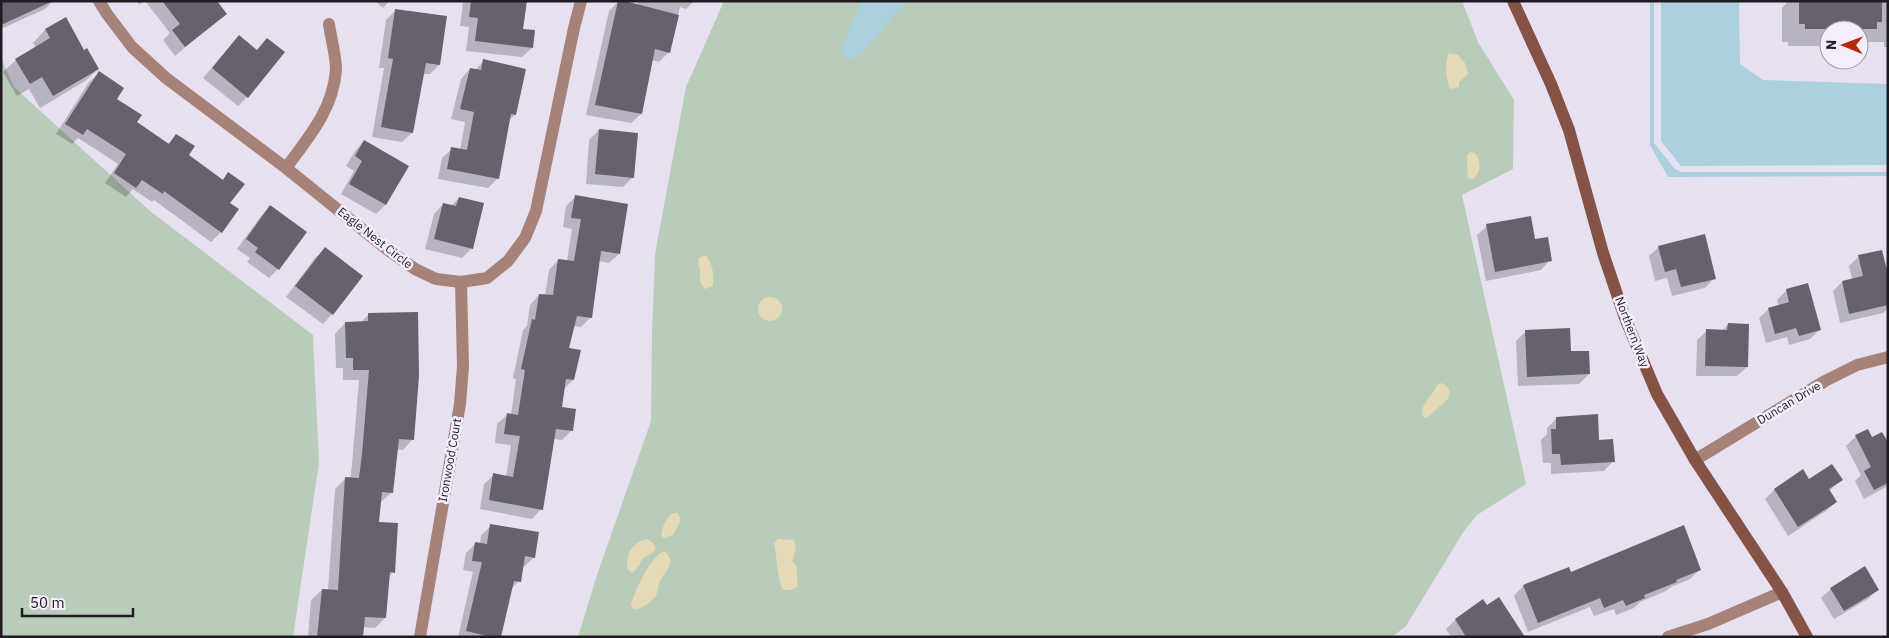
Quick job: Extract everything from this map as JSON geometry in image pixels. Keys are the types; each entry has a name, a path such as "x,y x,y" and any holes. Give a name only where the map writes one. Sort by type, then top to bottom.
{"street":[{"name":"Eagle Nest Circle","path":"99,1 132,46 166,78 286,168 415,270 436,279 461,282 487,278 508,261 525,238 536,211 581,1"},
{"name":"Northern Way","path":"1513,1 1551,84 1569,130 1603,253 1625,318 1656,394 1695,460 1782,592 1807,637"},
{"path":"286,168 322,119 332,95 336,68 329,24"},
{"name":"Ironwood Court","path":"420,637 460,404 464,366 461,282"},
{"name":"Duncan Drive","path":"1695,460 1825,381 1857,365 1888,357"},
{"path":"1668,637 1708,624 1782,592"}],"green space":[{"path":"724,1 1462,1 1478,42 1514,100 1513,169 1462,195 1526,484 1477,515 1464,531 1406,626 1392,637 578,637 597,575 651,421 655,254 686,87"},
{"path":"1,58 14,87 150,211 313,335 319,463 293,637 1,637"}],"sand":[{"path":"1449,53 1458,55 1465,63 1468,74 1459,82 1459,87 1450,89 1446,71 1446,61"},
{"path":"1471,152 1477,156 1480,167 1478,174 1472,179 1468,178 1467,155"},
{"path":"706,256 712,266 713,274 713,286 705,289 700,279 698,264 699,258"},
{"path":"770,297 775,298 781,304 781,314 775,320 770,321 765,320 759,314 758,309 759,304 765,298"},
{"path":"1442,383 1447,386 1450,392 1448,399 1427,418 1423,417 1422,412 1425,404 1437,385"},
{"path":"673,513 678,513 681,520 673,535 665,538 662,537 664,524"},
{"path":"647,539 656,548 642,559 639,566 632,573 628,570 627,564 629,554 637,543"},
{"path":"778,539 794,540 796,549 792,561 796,565 798,587 790,590 783,590 779,580 774,543"},
{"path":"664,551 670,558 670,565 660,581 656,596 646,605 633,609 631,605 639,583 654,559"}],"water":[{"path":"861,1 906,1 861,55 850,60 841,54"},
{"path":"1650,1 1654,1 1654,143 1675,169 1681,172 1888,172 1888,176 1668,177 1650,145"},
{"path":"1661,1 1739,1 1740,64 1763,80 1888,84 1888,165 1681,166 1661,141"}],"building":[{"path":"1,1 53,1 1,25"},
{"path":"162,1 217,1 227,14 185,47 172,30 180,24"},
{"path":"471,1 527,1 523,29 535,30 533,48 475,41 478,18 469,17"},
{"path":"618,1 625,1 679,15 670,53 655,49 642,114 595,105"},
{"path":"1799,1 1882,1 1882,22 1877,22 1877,29 1869,29 1869,20 1819,20 1819,29 1805,29 1805,24 1799,24"},
{"path":"395,9 447,16 440,65 426,63 413,133 381,127 393,59 388,58"},
{"path":"66,17 84,50 87,48 99,69 53,96 42,77 30,84 15,59 50,38 45,29"},
{"path":"239,35 257,50 267,38 285,52 248,98 212,68"},
{"path":"483,59 526,69 516,115 511,114 499,179 447,169 451,147 467,150 474,112 460,109 470,68 481,70"},
{"path":"99,71 124,88 117,99 142,115 137,122 169,144 176,134 195,146 189,155 223,180 228,172 245,184 230,203 239,209 222,233 164,191 163,194 142,180 136,188 114,173 126,154 87,129 83,135 65,124"},
{"path":"599,129 638,133 634,178 595,174"},
{"path":"364,140 409,166 386,205 349,184 362,161 355,156"},
{"path":"575,195 628,204 620,254 601,251 592,318 577,316 569,348 581,350 574,380 566,379 562,407 576,409 573,431 556,429 543,510 489,500 493,473 513,477 520,436 504,434 507,413 518,415 525,370 521,369 532,319 535,320 539,294 553,295 558,259 574,261 581,219 571,218"},
{"path":"459,197 484,203 473,249 434,239 443,203 456,206"},
{"path":"270,205 307,232 279,270 255,252 258,248 246,239"},
{"path":"1531,216 1535,239 1548,237 1552,261 1495,272 1486,224"},
{"path":"1705,234 1716,279 1681,287 1676,269 1665,272 1658,246"},
{"path":"325,247 363,276 333,315 295,286"},
{"path":"1882,250 1888,274 1888,305 1849,314 1842,281 1863,276 1858,255"},
{"path":"1808,283 1821,330 1799,336 1796,328 1775,334 1768,308 1789,302 1786,289"},
{"path":"418,312 419,376 414,440 399,439 393,493 382,492 379,522 398,523 395,573 390,572 386,618 365,617 363,637 317,637 322,589 338,590 345,477 359,478 362,454 369,370 353,370 353,358 346,358 345,322 368,321 368,313"},
{"path":"1728,323 1749,324 1748,367 1705,366 1706,329 1727,330"},
{"path":"1570,328 1571,351 1589,351 1590,374 1527,377 1525,330"},
{"path":"1598,414 1599,440 1613,439 1615,462 1561,465 1560,454 1552,454 1551,429 1556,429 1556,417"},
{"path":"1868,429 1872,437 1882,432 1888,442 1888,483 1874,490 1864,471 1871,467 1855,435"},
{"path":"1832,464 1843,480 1829,489 1837,502 1798,527 1774,489 1803,469 1809,479"},
{"path":"490,524 539,532 535,558 525,556 521,582 514,581 501,637 491,637 466,631 482,562 472,561 475,542 487,544"},
{"path":"1684,525 1701,570 1644,595 1645,598 1626,606 1623,600 1604,608 1600,598 1538,623 1523,585 1569,567 1571,572"},
{"path":"1865,566 1879,590 1844,611 1830,588"},
{"path":"1499,597 1525,637 1466,637 1455,619 1483,599 1487,605"}]}
